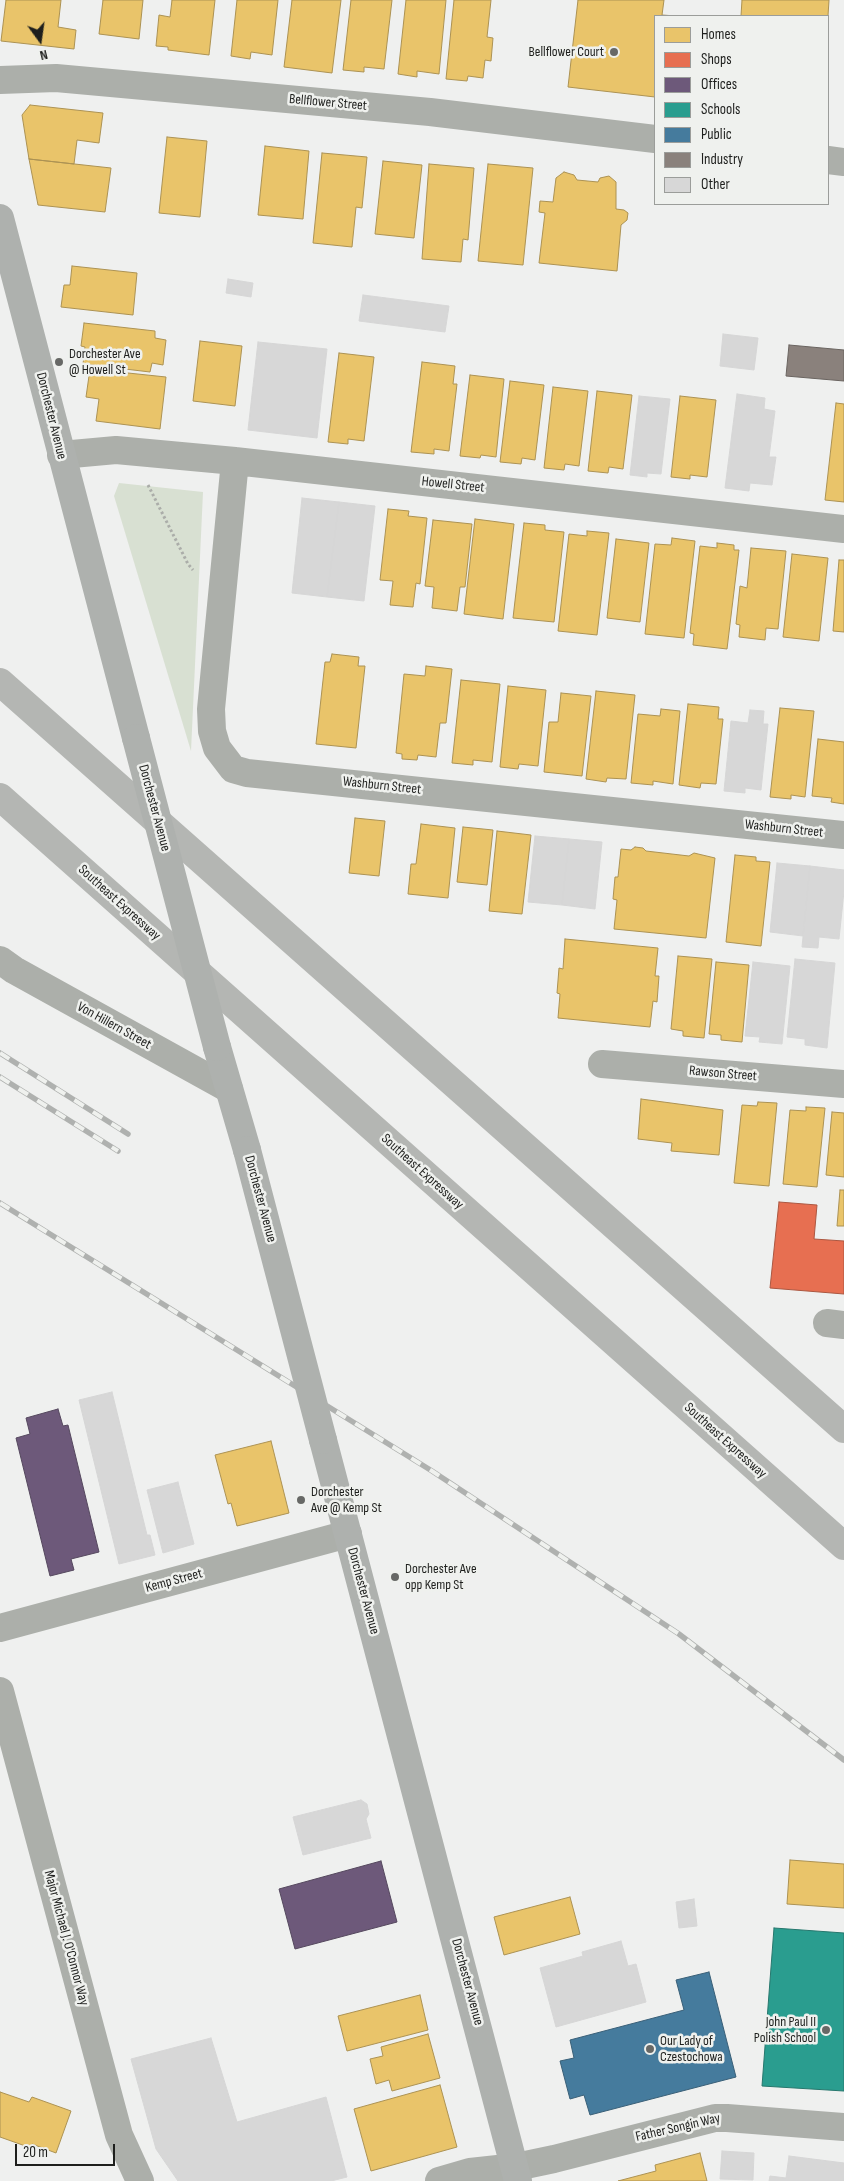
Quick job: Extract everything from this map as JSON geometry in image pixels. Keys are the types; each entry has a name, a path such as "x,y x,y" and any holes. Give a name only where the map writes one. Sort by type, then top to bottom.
{"highway":[{"path":"0,682 844,1428"},
{"name":"Southeast Expressway","path":"0,797 844,1546"}],"main road":[{"name":"Dorchester Avenue","path":"0,218 217,1047 247,1150 517,2174"}],"street":[{"name":"Bellflower Street","path":"0,80 56,78 430,112 654,139"},
{"path":"829,160 844,162"},
{"name":"Howell Street","path":"61,455 116,450 235,461 844,529"},
{"name":"Washburn Street","path":"235,461 211,709 212,731 217,748 233,769 844,835"},
{"name":"Von Hillern Street","path":"0,960 22,975 229,1089"},
{"name":"Rawson Street","path":"602,1064 844,1084"},
{"name":"Kemp Street","path":"0,1628 348,1534"},
{"name":"Major Michael J. O'Connor Way","path":"0,1691 119,2135 140,2181"},
{"name":"Father Songin Way","path":"517,2174 715,2118 844,2127"},
{"path":"439,2181 470,2172 517,2174"}],"path":[{"path":"147,483 188,564 194,571"}],"shaded area":[{"path":"119,483 203,492 191,751 114,496"}],"building: Homes":[{"path":"6,0 61,0 58,27 76,30 74,49 1,41"},
{"path":"103,0 143,0 139,39 99,34"},
{"path":"172,0 215,0 209,55 168,50 168,47 156,46 159,15 170,17"},
{"path":"237,0 278,0 272,55 251,52 250,59 231,56"},
{"path":"292,0 341,0 332,73 284,67"},
{"path":"351,0 392,0 384,69 364,67 364,72 343,70"},
{"path":"406,0 446,0 439,74 417,71 417,77 398,74"},
{"path":"454,0 491,0 487,37 493,38 491,61 485,60 483,78 468,76 467,81 446,79"},
{"name":"Bellflower Court","path":"578,0 664,0 662,15 654,15 654,97 568,87"},
{"path":"742,0 829,0 828,15 741,15"},
{"path":"30,105 103,113 99,143 77,140 74,164 29,159 22,115"},
{"path":"167,137 207,141 200,217 159,213"},
{"path":"265,146 309,151 303,219 258,215"},
{"path":"322,153 367,157 362,208 356,207 352,247 313,243"},
{"path":"29,159 111,168 105,212 38,205"},
{"path":"383,161 422,165 414,238 375,234"},
{"path":"429,164 474,168 468,240 463,239 461,262 422,259"},
{"path":"488,164 533,168 523,265 478,261"},
{"path":"564,172 574,175 577,180 598,182 600,178 609,176 616,182 616,209 624,210 628,213 627,220 621,225 617,271 539,263 545,213 539,212 540,201 553,202 556,178"},
{"path":"72,266 137,273 133,315 61,307 64,285 70,285"},
{"path":"84,323 155,331 155,338 166,340 163,365 152,363 150,372 83,364 85,347 81,346"},
{"path":"200,341 242,346 235,406 193,401"},
{"path":"339,353 374,357 364,441 348,439 348,444 328,442"},
{"path":"422,362 455,366 453,384 457,384 449,451 434,449 434,454 411,452"},
{"path":"90,369 166,377 160,429 96,421 99,399 86,397"},
{"path":"470,375 504,379 496,457 481,455 480,458 460,456"},
{"path":"510,381 544,385 535,460 522,458 521,464 500,462"},
{"path":"553,387 588,391 579,466 565,464 564,470 544,468"},
{"path":"597,391 632,395 623,469 609,467 608,473 588,471"},
{"path":"680,396 716,400 707,477 690,475 690,479 671,477"},
{"path":"836,403 844,404 844,502 825,500"},
{"path":"388,509 409,511 408,516 427,518 420,584 416,583 413,607 390,605 393,581 380,580"},
{"path":"475,519 514,524 503,619 464,614"},
{"path":"433,520 472,524 465,587 460,587 457,611 432,608 434,587 425,586"},
{"path":"524,523 545,525 545,530 564,532 554,622 513,618"},
{"path":"587,531 609,533 597,635 558,631 569,534 587,536"},
{"path":"672,538 695,541 684,638 645,634 655,544 671,545"},
{"path":"616,539 649,543 640,622 607,618"},
{"path":"717,543 734,545 734,550 739,550 727,649 693,645 694,634 690,633 700,546 717,548"},
{"path":"751,548 786,551 778,629 766,628 765,640 739,637 740,625 736,624 740,586 747,588"},
{"path":"792,554 828,558 819,641 783,637"},
{"path":"839,560 844,560 844,632 833,631"},
{"path":"332,654 359,657 358,666 365,666 356,748 316,744 325,662 330,662"},
{"path":"426,666 452,669 446,723 440,723 436,757 418,755 417,760 402,759 402,754 396,753 404,674 425,676"},
{"path":"461,680 500,684 492,762 473,760 473,765 452,763"},
{"path":"508,686 546,690 538,766 519,764 518,769 500,767"},
{"path":"596,691 635,695 626,779 607,778 606,782 586,779"},
{"path":"561,693 591,696 582,776 544,772 549,722 558,722"},
{"path":"688,704 719,707 718,719 723,719 716,784 701,783 700,788 679,785"},
{"path":"780,708 814,711 805,797 791,795 791,799 770,797"},
{"path":"661,709 680,711 673,784 653,781 653,785 631,783 638,714 660,716"},
{"path":"818,739 844,742 844,804 831,802 832,798 812,796"},
{"path":"355,818 385,821 379,876 349,873"},
{"path":"421,824 455,828 448,898 408,894 411,864 416,864"},
{"path":"463,827 493,830 487,885 457,882"},
{"path":"497,831 531,835 522,914 489,911"},
{"path":"635,847 643,848 646,851 689,856 694,853 715,858 706,938 614,929 617,900 613,899 615,877 618,877 621,849 631,850"},
{"path":"735,855 756,857 756,861 770,862 761,946 726,942"},
{"path":"565,939 658,948 655,976 659,976 657,1002 653,1001 650,1027 558,1018 560,994 557,993 559,968 563,969"},
{"path":"678,956 712,959 704,1038 683,1036 683,1031 671,1029"},
{"path":"716,962 749,965 742,1042 721,1040 721,1035 709,1034"},
{"path":"641,1099 723,1110 719,1155 671,1151 672,1143 638,1139"},
{"path":"758,1102 777,1103 769,1186 734,1183 742,1105 757,1106"},
{"path":"806,1107 825,1108 817,1187 783,1184 790,1110 806,1111"},
{"path":"832,1112 844,1113 844,1177 826,1175"},
{"path":"840,1190 844,1190 844,1226 837,1226"},
{"path":"271,1441 289,1513 237,1526 231,1503 228,1504 215,1455"},
{"path":"790,1860 844,1864 844,1908 787,1904"},
{"path":"570,1897 580,1934 504,1955 494,1917"},
{"path":"420,1995 428,2030 347,2051 338,2016"},
{"path":"428,2034 440,2078 392,2091 389,2080 376,2084 370,2059 383,2056 381,2047"},
{"path":"440,2085 457,2147 371,2171 354,2109"},
{"path":"0,2092 29,2102 32,2097 71,2111 56,2153 32,2144 31,2148 0,2137"},
{"path":"700,2153 707,2181 618,2181 656,2171 655,2165"}],"building: Shops":[{"path":"779,1202 817,1205 814,1239 844,1241 844,1294 770,1288"}],"building: Offices":[{"path":"58,1409 63,1426 68,1425 99,1552 71,1559 74,1570 50,1576 16,1438 30,1434 26,1418"},
{"path":"381,1861 397,1922 295,1949 279,1889"}],"building: Schools":[{"path":"774,1928 844,1933 844,2091 762,2086"}],"building: Public":[{"name":"Our Lady of Czestochowa","path":"709,1972 736,2077 590,2115 584,2095 570,2099 560,2061 574,2058 570,2040 684,2010 676,1980"}],"building: Industry":[{"path":"789,345 844,350 844,381 786,376"}],"building: Other":[{"path":"228,279 253,283 251,297 226,293"},
{"path":"363,295 449,306 445,332 359,321"},
{"path":"723,334 758,338 754,370 720,366"},
{"path":"258,342 327,349 317,438 248,430"},
{"path":"737,394 765,398 764,409 775,411 769,457 776,457 772,485 750,483 749,491 725,488"},
{"path":"639,396 670,399 661,474 647,473 647,477 630,475"},
{"path":"302,498 339,502 327,597 292,593"},
{"path":"339,502 375,506 364,601 327,597"},
{"path":"750,710 764,711 763,724 768,724 761,790 745,788 745,793 724,791 731,721 748,723"},
{"path":"535,836 569,839 562,905 528,902"},
{"path":"569,839 602,842 595,909 562,905"},
{"path":"777,863 810,866 803,936 770,932"},
{"path":"810,866 844,870 844,891 839,939 819,937 818,948 802,947"},
{"path":"795,959 835,963 827,1048 805,1045 805,1039 787,1037"},
{"path":"753,962 790,966 782,1044 759,1042 760,1037 745,1036"},
{"path":"112,1392 147,1535 150,1535 155,1555 119,1564 79,1400"},
{"path":"178,1482 194,1544 163,1553 147,1490"},
{"path":"361,1800 367,1804 369,1814 366,1819 371,1838 303,1855 293,1817"},
{"path":"694,1899 697,1926 679,1928 676,1902"},
{"path":"621,1941 628,1966 636,1964 646,2002 556,2027 540,1968 583,1956 582,1952"},
{"path":"211,2038 237,2122 326,2097 347,2177 331,2181 178,2181 156,2149 131,2059"},
{"path":"722,2151 754,2153 753,2180 720,2179"},
{"path":"789,2156 844,2163 844,2181 769,2181 770,2176 786,2178"}],"railway":[{"path":"0,1053 128,1134"},
{"path":"0,1077 118,1151"},
{"path":"0,1203 432,1471 679,1634 844,1760"}],"place":[{"name":"Bellflower Court","path":"614,52"},
{"name":"Dorchester Ave @ Howell St","path":"59,362"},
{"name":"Dorchester Ave @ Kemp St","path":"301,1500"},
{"name":"Dorchester Ave opp Kemp St","path":"395,1577"},
{"name":"John Paul II Polish School","path":"826,2030"},
{"name":"Our Lady of Czestochowa","path":"650,2049"}]}
